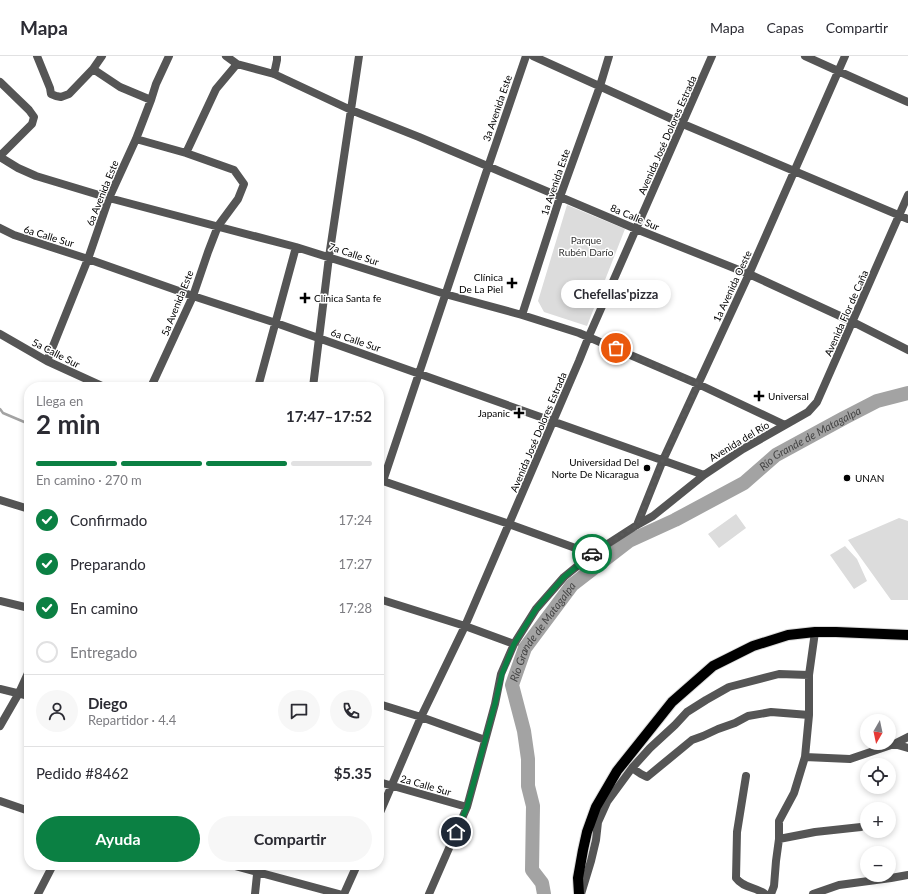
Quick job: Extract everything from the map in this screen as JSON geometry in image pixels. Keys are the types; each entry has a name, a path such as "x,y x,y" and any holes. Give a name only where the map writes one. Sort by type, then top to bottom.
{"main road":[{"path":"580,894 578,878 583,850 596,807 617,771 672,702 713,666 753,646 788,635 815,632 836,632 908,635"}],"street":[{"path":"37,56 51,94 61,97 69,94 93,69 99,58"},
{"name":"6a Avenida Este","path":"46,361 88,259 109,198 136,139 156,84 169,56"},
{"path":"136,139 186,153 216,89 237,64 226,56"},
{"path":"274,74 277,56"},
{"path":"315,382 329,257 359,56"},
{"name":"3a Avenida Este","path":"384,472 419,374 526,56"},
{"path":"533,56 682,124 908,219"},
{"name":"1a Avenida Este","path":"522,315 560,197 600,86 609,56"},
{"name":"Avenida José Dolores Estrada","path":"384,804 421,717 465,626 589,336 712,56"},
{"path":"805,56 908,102"},
{"name":"1a Avenida Oeste","path":"637,525 663,460 749,274 845,56"},
{"name":"8a Calle Sur","path":"237,64 274,74 351,110 419,137 636,229 749,274 853,322 908,350"},
{"path":"93,69 120,87 151,100"},
{"path":"0,82 29,110 34,117 32,124 0,157"},
{"name":"5a Avenida Este","path":"153,382 193,296 218,226 238,199 244,184 234,170 186,153"},
{"name":"7a Calle Sur","path":"0,157 18,168 36,176 109,198 296,246 446,294 522,315 589,336 698,384 785,425"},
{"name":"Avenida Flor de Caña","path":"785,425 808,412 818,402 908,195"},
{"name":"6a Calle Sur","path":"0,228 14,235 276,323 704,474"},
{"path":"259,382 296,246"},
{"name":"5a Calle Sur","path":"0,334 46,361 93,382"},
{"name":"Avenida del Río","path":"592,554 653,516 704,474 743,449 785,425"},
{"path":"384,481 592,554"},
{"path":"0,500 24,507"},
{"path":"430,894 467,807 502,674 514,644 536,609 564,577 592,554"},
{"path":"0,601 24,607"},
{"path":"384,601 465,626 514,644"},
{"path":"771,894 774,886 780,839 779,821 794,793 805,757 809,715 809,675 815,632"},
{"path":"580,894 593,854 598,822 607,802 632,768 687,712 729,687 779,674 809,675"},
{"path":"0,726 24,682"},
{"path":"0,689 24,694"},
{"path":"384,706 485,740"},
{"path":"632,768 647,777 692,740 748,716 771,712 809,715"},
{"path":"896,743 908,737"},
{"path":"896,745 908,748"},
{"path":"805,757 850,759 876,750"},
{"path":"746,776 737,832 736,878 744,885 760,890 765,894"},
{"name":"2a Calle Sur","path":"384,784 467,807"},
{"path":"0,801 24,809"},
{"path":"780,839 815,832 860,827"},
{"path":"38,894 50,870"},
{"path":"255,894 258,870"},
{"path":"264,870 339,894"},
{"path":"344,894 355,870"},
{"path":"813,894 839,884 908,875"}],"green space":[{"name":"Parque Rubén Darío","path":"567,205 625,229 587,326 544,312 538,301"},
{"path":"736,514 746,528 719,548 708,534"},
{"path":"899,518 908,521 908,600 891,600 848,540"},
{"path":"845,546 857,559 867,581 854,589 830,555"}],"waterway":[{"name":"Río Grande de Matagalpa","path":"544,894 542,883 532,870 533,806 528,786 528,759 524,731 512,685 525,648 572,585 629,541 675,520 744,483 776,455 844,418 877,401 908,393"},
{"path":"0,409 3,413 24,422"},
{"name":"Río Grande de Matagalpa","path":"519,645 525,648"}],"way so far":[{"path":"592,554 637,525 663,460 698,384 616,348"}],"place":[{"name":"Clínica De La Piel","path":"512,283"},
{"name":"Clínica Santa fe","path":"305,298"},
{"name":"Chefellas'pizza","path":"616,348"},
{"name":"Universal","path":"759,396"},
{"name":"Japanic","path":"519,413"},
{"name":"Universidad Del Norte De Nicaragua","path":"647,468"},
{"name":"UNAN","path":"847,478"}],"route":[{"path":"456,832 467,807 502,674 514,644 536,609 564,577 592,554"}]}
